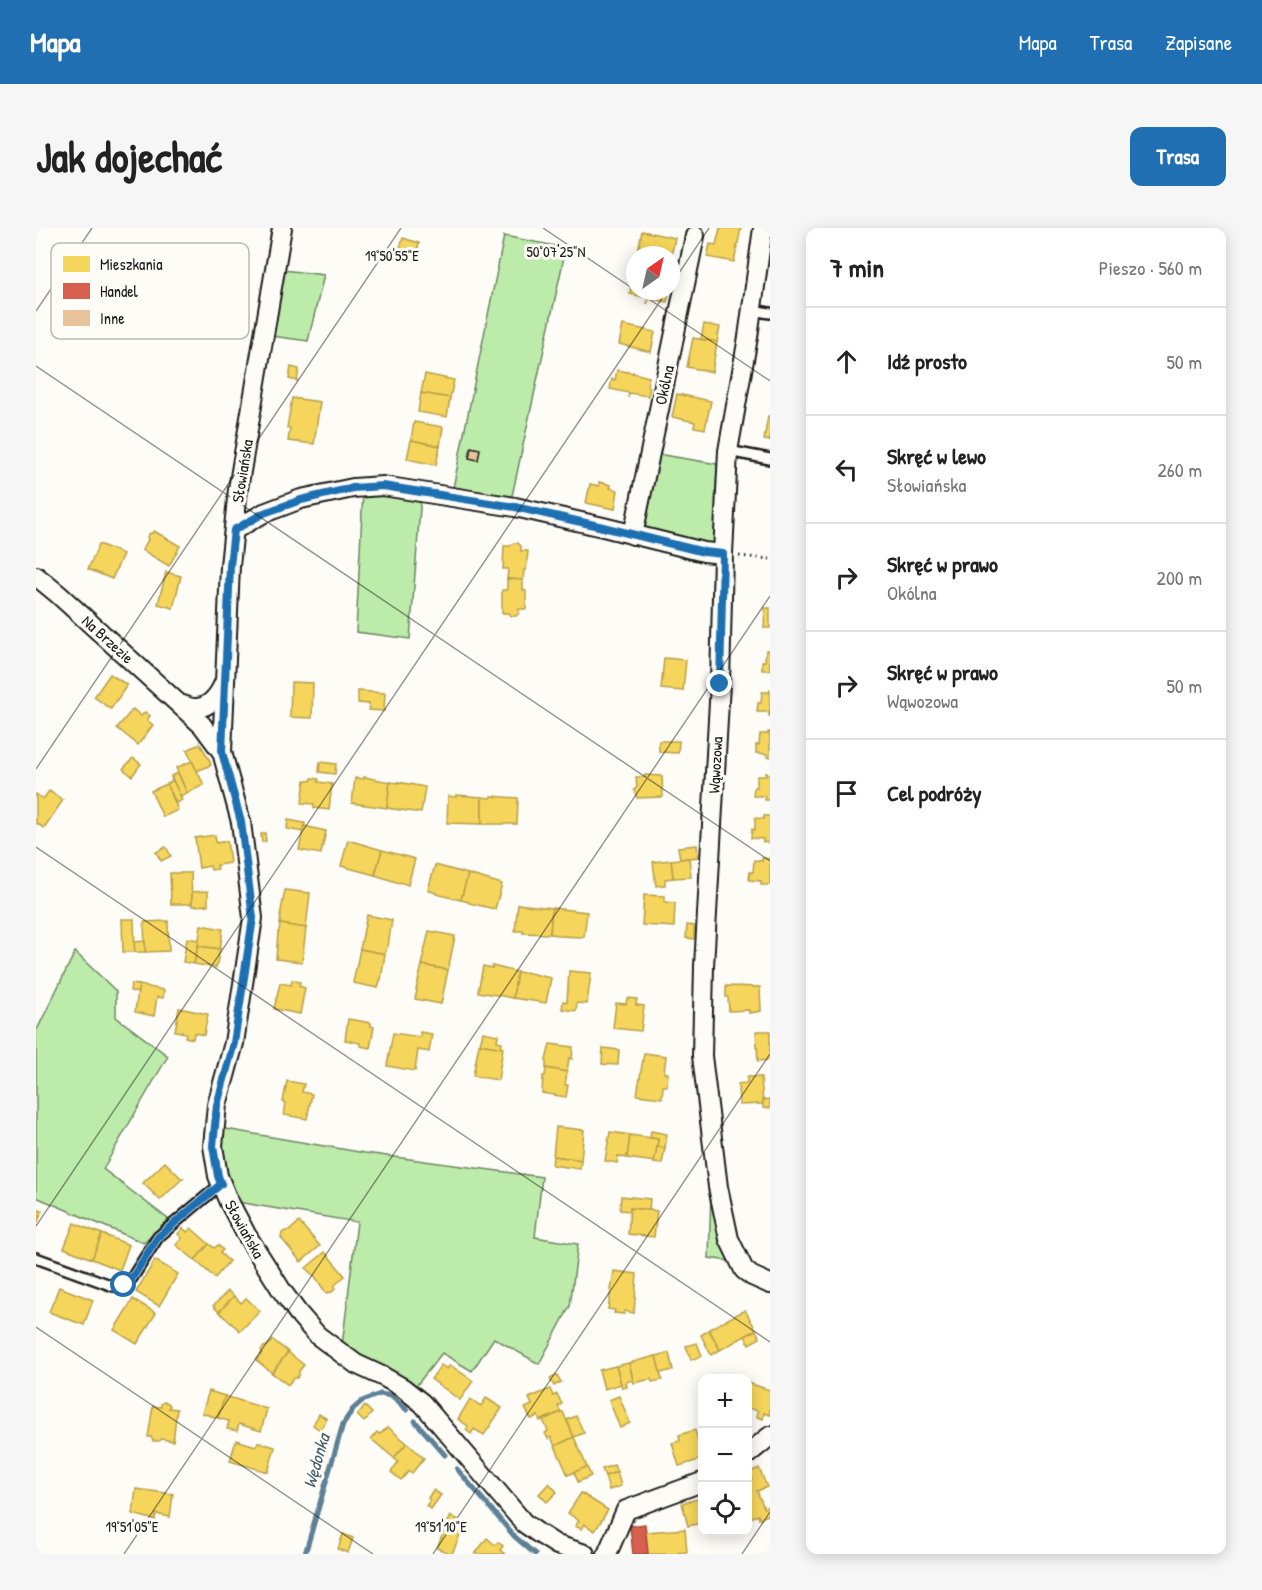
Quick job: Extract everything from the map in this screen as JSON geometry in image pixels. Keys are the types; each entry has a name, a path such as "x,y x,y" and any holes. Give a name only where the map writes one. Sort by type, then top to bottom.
{"street":[{"name":"Słowiańska","path":"282,228 238,489 230,566 222,752 241,822 253,918 234,1043 217,1105 213,1146 218,1176 258,1254 298,1313 317,1335 356,1364 403,1388 422,1403 524,1522 557,1545 585,1554"},
{"name":"Wąwozowa","path":"764,228 728,451 720,684 705,937 702,1056 718,1187 729,1239 744,1270 770,1284"},
{"name":"Okólna","path":"633,535 695,236"},
{"path":"234,530 264,513 301,500 353,488 383,486 499,504 704,552 723,554"},
{"name":"Na Brzezie","path":"36,576 202,725 222,752"},
{"path":"179,704 196,709 209,704 220,695 225,681"},
{"path":"752,1450 770,1436"},
{"path":"607,1554 626,1510 698,1483"}],"lane":[{"path":"752,310 770,314"},
{"path":"728,451 770,459"},
{"path":"36,1258 113,1286 124,1285 132,1278 158,1237 221,1184"}],"path":[{"path":"723,554 770,559"}],"green space":[{"path":"504,236 566,248 512,496 453,488"},
{"path":"283,270 324,275 308,341 272,336"},
{"path":"651,453 717,464 714,547 634,527"},
{"path":"363,492 421,495 410,639 356,632"},
{"path":"75,952 116,991 116,1017 168,1056 103,1169 168,1219 144,1243 36,1197 36,1032"},
{"path":"220,1128 365,1153 542,1177 535,1237 578,1244 570,1306 539,1364 494,1338 472,1371 442,1353 416,1386 342,1346 357,1222 237,1202 223,1166"},
{"path":"711,1191 729,1261 709,1258"}],"building: Mieszkania":[{"path":"720,228 741,228 734,262 707,257 710,244 716,245"},
{"path":"642,231 675,238 673,246 639,246"},
{"path":"403,238 419,243 415,259 398,255"},
{"path":"704,324 720,327 717,342 701,339"},
{"path":"623,325 655,332 651,352 619,344"},
{"path":"693,338 717,342 712,372 687,367"},
{"path":"291,367 299,369 297,381 289,379"},
{"path":"617,370 649,377 648,396 610,389"},
{"path":"425,374 454,380 450,398 421,393"},
{"path":"421,393 450,398 447,417 418,412"},
{"path":"677,394 711,401 705,429 694,427 695,422 672,417"},
{"path":"292,398 320,402 314,444 288,441 290,428 287,428"},
{"path":"768,416 770,416 770,441 764,440"},
{"path":"414,422 443,427 440,446 411,440"},
{"path":"411,440 440,446 436,465 407,459"},
{"path":"599,482 611,485 610,488 618,490 615,509 586,503 590,484 599,486"},
{"path":"154,531 180,546 169,566 142,550 148,540 147,537"},
{"path":"514,543 521,546 521,551 528,551 523,580 507,579 508,569 503,569 504,546"},
{"path":"99,544 123,554 112,579 88,569"},
{"path":"166,572 181,576 173,608 158,604"},
{"path":"507,579 523,580 523,590 526,591 526,609 519,609 516,616 502,613 502,590 507,590"},
{"path":"765,608 770,608 770,628 764,628"},
{"path":"766,650 770,650 770,670 762,670 762,661 765,661"},
{"path":"664,658 686,660 683,691 661,689"},
{"path":"110,674 127,685 111,709 94,697"},
{"path":"291,682 313,683 312,718 290,717"},
{"path":"358,691 385,693 384,711 369,710 369,704 358,703"},
{"path":"762,692 770,692 769,716 769,712 757,712"},
{"path":"133,709 141,716 145,712 150,716 147,720 153,725 138,745 117,728"},
{"path":"770,732 770,757 767,757 767,754 756,753 760,734 768,734"},
{"path":"659,741 679,741 678,753 659,752"},
{"path":"200,744 211,765 197,771 187,750"},
{"path":"133,758 141,764 132,776 123,769"},
{"path":"192,761 204,785 187,793 176,768"},
{"path":"320,762 336,764 335,774 319,772"},
{"path":"178,773 187,793 180,796 171,776"},
{"path":"766,773 770,774 770,800 765,800 765,796 753,796 754,787 757,787 757,776 766,776"},
{"path":"645,775 662,776 663,797 637,798 634,790 637,787 636,777 645,777"},
{"path":"171,776 182,800 176,803 167,784 172,781"},
{"path":"364,777 390,782 387,808 352,803 355,778 364,779"},
{"path":"312,778 319,779 318,782 332,784 329,810 314,808 314,804 302,803 305,780 311,781"},
{"path":"390,782 425,787 421,813 387,808"},
{"path":"167,784 178,810 163,817 151,791"},
{"path":"49,791 63,800 44,828 36,823 36,794 43,799"},
{"path":"456,795 482,797 482,824 447,823 448,796 456,797"},
{"path":"491,796 518,798 517,824 482,824 482,797 491,798"},
{"path":"764,816 770,816 770,843 763,842 763,839 751,838 752,829 755,830 755,818 764,819"},
{"path":"288,820 305,823 303,832 287,829"},
{"path":"304,826 326,831 321,854 299,850"},
{"path":"265,833 266,841 262,842 261,834"},
{"path":"215,835 216,843 227,841 230,863 217,865 218,869 211,870 210,866 199,868 195,838"},
{"path":"348,840 382,850 375,875 341,866"},
{"path":"697,845 698,857 680,859 678,847"},
{"path":"166,847 171,856 161,861 156,852"},
{"path":"382,850 415,859 408,885 375,875"},
{"path":"689,858 691,877 673,878 671,860"},
{"path":"762,858 770,859 770,885 761,885 761,881 749,880 750,872 753,872 754,860 762,861"},
{"path":"671,860 673,878 665,879 665,885 656,886 653,862"},
{"path":"435,865 468,874 461,900 428,890"},
{"path":"170,873 191,873 192,904 171,904"},
{"path":"468,874 502,884 495,909 461,900"},
{"path":"285,890 310,893 306,928 280,924"},
{"path":"208,891 208,905 192,906 192,892"},
{"path":"644,895 665,896 665,902 675,903 674,927 642,925"},
{"path":"518,904 552,908 550,934 515,931"},
{"path":"552,908 587,912 584,937 550,934"},
{"path":"367,915 392,920 385,954 360,949"},
{"path":"122,919 134,919 135,952 123,952"},
{"path":"168,921 169,951 145,952 144,922"},
{"path":"280,924 306,928 302,962 276,959"},
{"path":"201,925 223,929 220,949 198,946"},
{"path":"687,925 694,926 694,939 686,938"},
{"path":"429,931 455,936 448,970 422,965"},
{"path":"187,938 199,940 194,964 183,962"},
{"path":"145,941 145,952 135,952 134,942"},
{"path":"198,946 220,949 216,968 194,964"},
{"path":"360,949 385,954 378,988 353,983"},
{"path":"422,965 448,970 441,1004 415,999"},
{"path":"483,966 517,972 513,998 478,992"},
{"path":"569,971 591,973 587,1004 577,1003 576,1011 562,1009 563,1001 567,1002"},
{"path":"517,972 551,978 546,1003 513,998"},
{"path":"292,980 300,982 299,986 305,988 300,1014 274,1009 280,983 291,985"},
{"path":"131,984 139,985 138,993 130,991"},
{"path":"139,985 164,990 163,998 157,997 154,1016 135,1012"},
{"path":"726,986 760,987 761,1011 749,1013 749,1010 729,1011"},
{"path":"627,998 637,999 636,1005 644,1006 641,1031 613,1028 616,1003 626,1004"},
{"path":"179,1008 208,1014 204,1035 194,1033 193,1039 185,1037 186,1033 175,1031"},
{"path":"348,1019 371,1023 374,1027 370,1048 345,1040"},
{"path":"756,1031 770,1031 770,1060 758,1061"},
{"path":"420,1032 432,1034 429,1052 418,1050 415,1071 387,1066 393,1033 420,1037"},
{"path":"483,1032 498,1035 497,1041 502,1042 501,1048 480,1044"},
{"path":"479,1044 503,1048 498,1080 473,1076"},
{"path":"550,1044 573,1047 572,1059 569,1058 567,1072 546,1068"},
{"path":"603,1048 619,1050 618,1065 602,1064"},
{"path":"644,1053 666,1056 664,1073 668,1073 667,1086 663,1086 662,1098 637,1095"},
{"path":"546,1068 567,1072 566,1097 542,1093"},
{"path":"747,1077 761,1077 763,1104 739,1105 738,1084 747,1083"},
{"path":"287,1081 304,1084 302,1092 312,1094 307,1119 284,1115 286,1103 283,1102"},
{"path":"770,1099 770,1108 763,1108 763,1100"},
{"path":"556,1127 584,1130 581,1160 553,1156"},
{"path":"651,1131 667,1134 665,1148 657,1147 658,1139 650,1138"},
{"path":"610,1132 630,1135 627,1158 618,1156 617,1163 605,1161"},
{"path":"630,1135 658,1139 655,1162 627,1158"},
{"path":"657,1147 665,1148 662,1164 654,1163"},
{"path":"553,1156 581,1160 580,1169 552,1165"},
{"path":"165,1162 182,1179 160,1200 143,1183"},
{"path":"621,1196 650,1199 649,1210 630,1208 630,1211 620,1210"},
{"path":"630,1208 657,1211 654,1237 628,1234"},
{"path":"36,1209 42,1211 36,1227"},
{"path":"299,1222 320,1246 301,1262 281,1238 282,1233 289,1231"},
{"path":"74,1223 102,1234 92,1259 64,1248"},
{"path":"183,1228 187,1232 191,1228 209,1244 195,1260 176,1245 182,1238 178,1234"},
{"path":"102,1234 129,1245 120,1270 92,1259"},
{"path":"209,1244 214,1248 218,1245 223,1250 220,1253 229,1261 215,1278 195,1260"},
{"path":"325,1252 345,1276 335,1285 332,1292 326,1293 314,1275 306,1268"},
{"path":"155,1260 178,1274 159,1306 136,1292"},
{"path":"614,1271 637,1274 634,1313 624,1311 624,1314 614,1313 615,1310 608,1309"},
{"path":"59,1287 93,1300 84,1325 49,1312"},
{"path":"228,1291 234,1296 219,1312 213,1306"},
{"path":"234,1296 241,1303 246,1298 260,1311 240,1331 219,1312"},
{"path":"133,1299 156,1313 137,1344 114,1330"},
{"path":"745,1310 756,1330 720,1350 709,1329"},
{"path":"709,1330 720,1350 711,1355 701,1335"},
{"path":"756,1330 760,1338 749,1344 745,1336"},
{"path":"273,1340 288,1352 272,1373 256,1360 262,1353 261,1350"},
{"path":"697,1343 702,1356 691,1360 686,1346"},
{"path":"288,1352 304,1365 297,1378 293,1378 288,1385 272,1373"},
{"path":"669,1353 673,1370 660,1373 656,1356"},
{"path":"656,1356 662,1380 652,1382 651,1379 634,1383 629,1363"},
{"path":"629,1363 633,1380 626,1382 627,1387 622,1388 616,1366"},
{"path":"441,1365 447,1369 450,1365 473,1381 460,1400 431,1379"},
{"path":"616,1366 621,1384 604,1389 599,1370"},
{"path":"557,1375 561,1382 554,1386 550,1379"},
{"path":"752,1384 770,1390 770,1415 764,1413 763,1419 757,1417 758,1411 752,1409"},
{"path":"550,1389 553,1396 557,1394 562,1404 558,1406 561,1412 540,1421 538,1416 531,1419 525,1408 532,1405 529,1398"},
{"path":"209,1391 225,1396 218,1418 202,1413"},
{"path":"225,1396 267,1409 261,1431 239,1424 237,1431 227,1429 229,1421 218,1418"},
{"path":"619,1396 630,1423 620,1428 609,1400"},
{"path":"486,1398 502,1408 484,1435 474,1429 471,1434 466,1430 468,1426 458,1419 470,1399 481,1406"},
{"path":"164,1402 170,1405 169,1408 177,1409 173,1441 162,1439 153,1441 151,1437 148,1437 153,1406 161,1407"},
{"path":"365,1406 372,1413 364,1422 357,1415"},
{"path":"561,1412 574,1437 555,1446 551,1437 548,1439 545,1433 548,1431 543,1420"},
{"path":"319,1414 327,1419 320,1430 313,1425"},
{"path":"576,1416 584,1433 574,1437 567,1420"},
{"path":"388,1427 407,1443 394,1458 371,1439 377,1432 380,1434"},
{"path":"695,1430 698,1440 698,1460 679,1466 672,1443 680,1441 679,1435"},
{"path":"574,1437 587,1467 568,1475 555,1446"},
{"path":"236,1440 256,1446 258,1442 275,1447 268,1472 230,1461"},
{"path":"407,1443 424,1458 412,1473 409,1471 401,1480 391,1472 398,1462 394,1458"},
{"path":"614,1465 617,1472 605,1476 602,1469"},
{"path":"587,1467 591,1476 578,1482 574,1472"},
{"path":"759,1468 767,1487 757,1491 764,1508 768,1506 770,1514 759,1519 758,1515 752,1517 752,1471"},
{"path":"617,1472 621,1486 609,1490 605,1476"},
{"path":"549,1483 557,1492 547,1502 539,1494"},
{"path":"136,1489 173,1494 170,1517 156,1514 155,1520 133,1514"},
{"path":"433,1490 441,1495 431,1509 426,1506"},
{"path":"581,1493 608,1510 595,1531 584,1524 581,1529 575,1526 579,1521 568,1513"},
{"path":"698,1499 698,1524 688,1526 682,1503"},
{"path":"451,1516 465,1523 462,1530 447,1524"},
{"path":"447,1524 462,1530 452,1554 437,1548"},
{"path":"685,1529 687,1552 648,1554 646,1532"},
{"path":"343,1534 353,1538 348,1553 338,1549"},
{"path":"487,1538 495,1545 498,1542 503,1546 500,1550 505,1554 475,1554"}],"building: Handel":[{"path":"645,1524 648,1554 633,1554 630,1526"}],"building: Inne":[{"path":"471,447 480,449 478,460 469,458"}],"waterway":[{"name":"Wędonka","path":"305,1554 343,1424 353,1409 362,1401 380,1394 391,1396 407,1410"},
{"path":"415,1421 445,1455"},
{"name":"Wędonka","path":"457,1469 514,1536 535,1554"}],"route":[{"path":"124,1285 132,1278 158,1237 221,1184 213,1146 217,1105 234,1043 253,918 241,822 222,752 230,566 234,530 264,513 301,500 353,488 383,486 515,507 704,552 723,554 720,684"}]}
